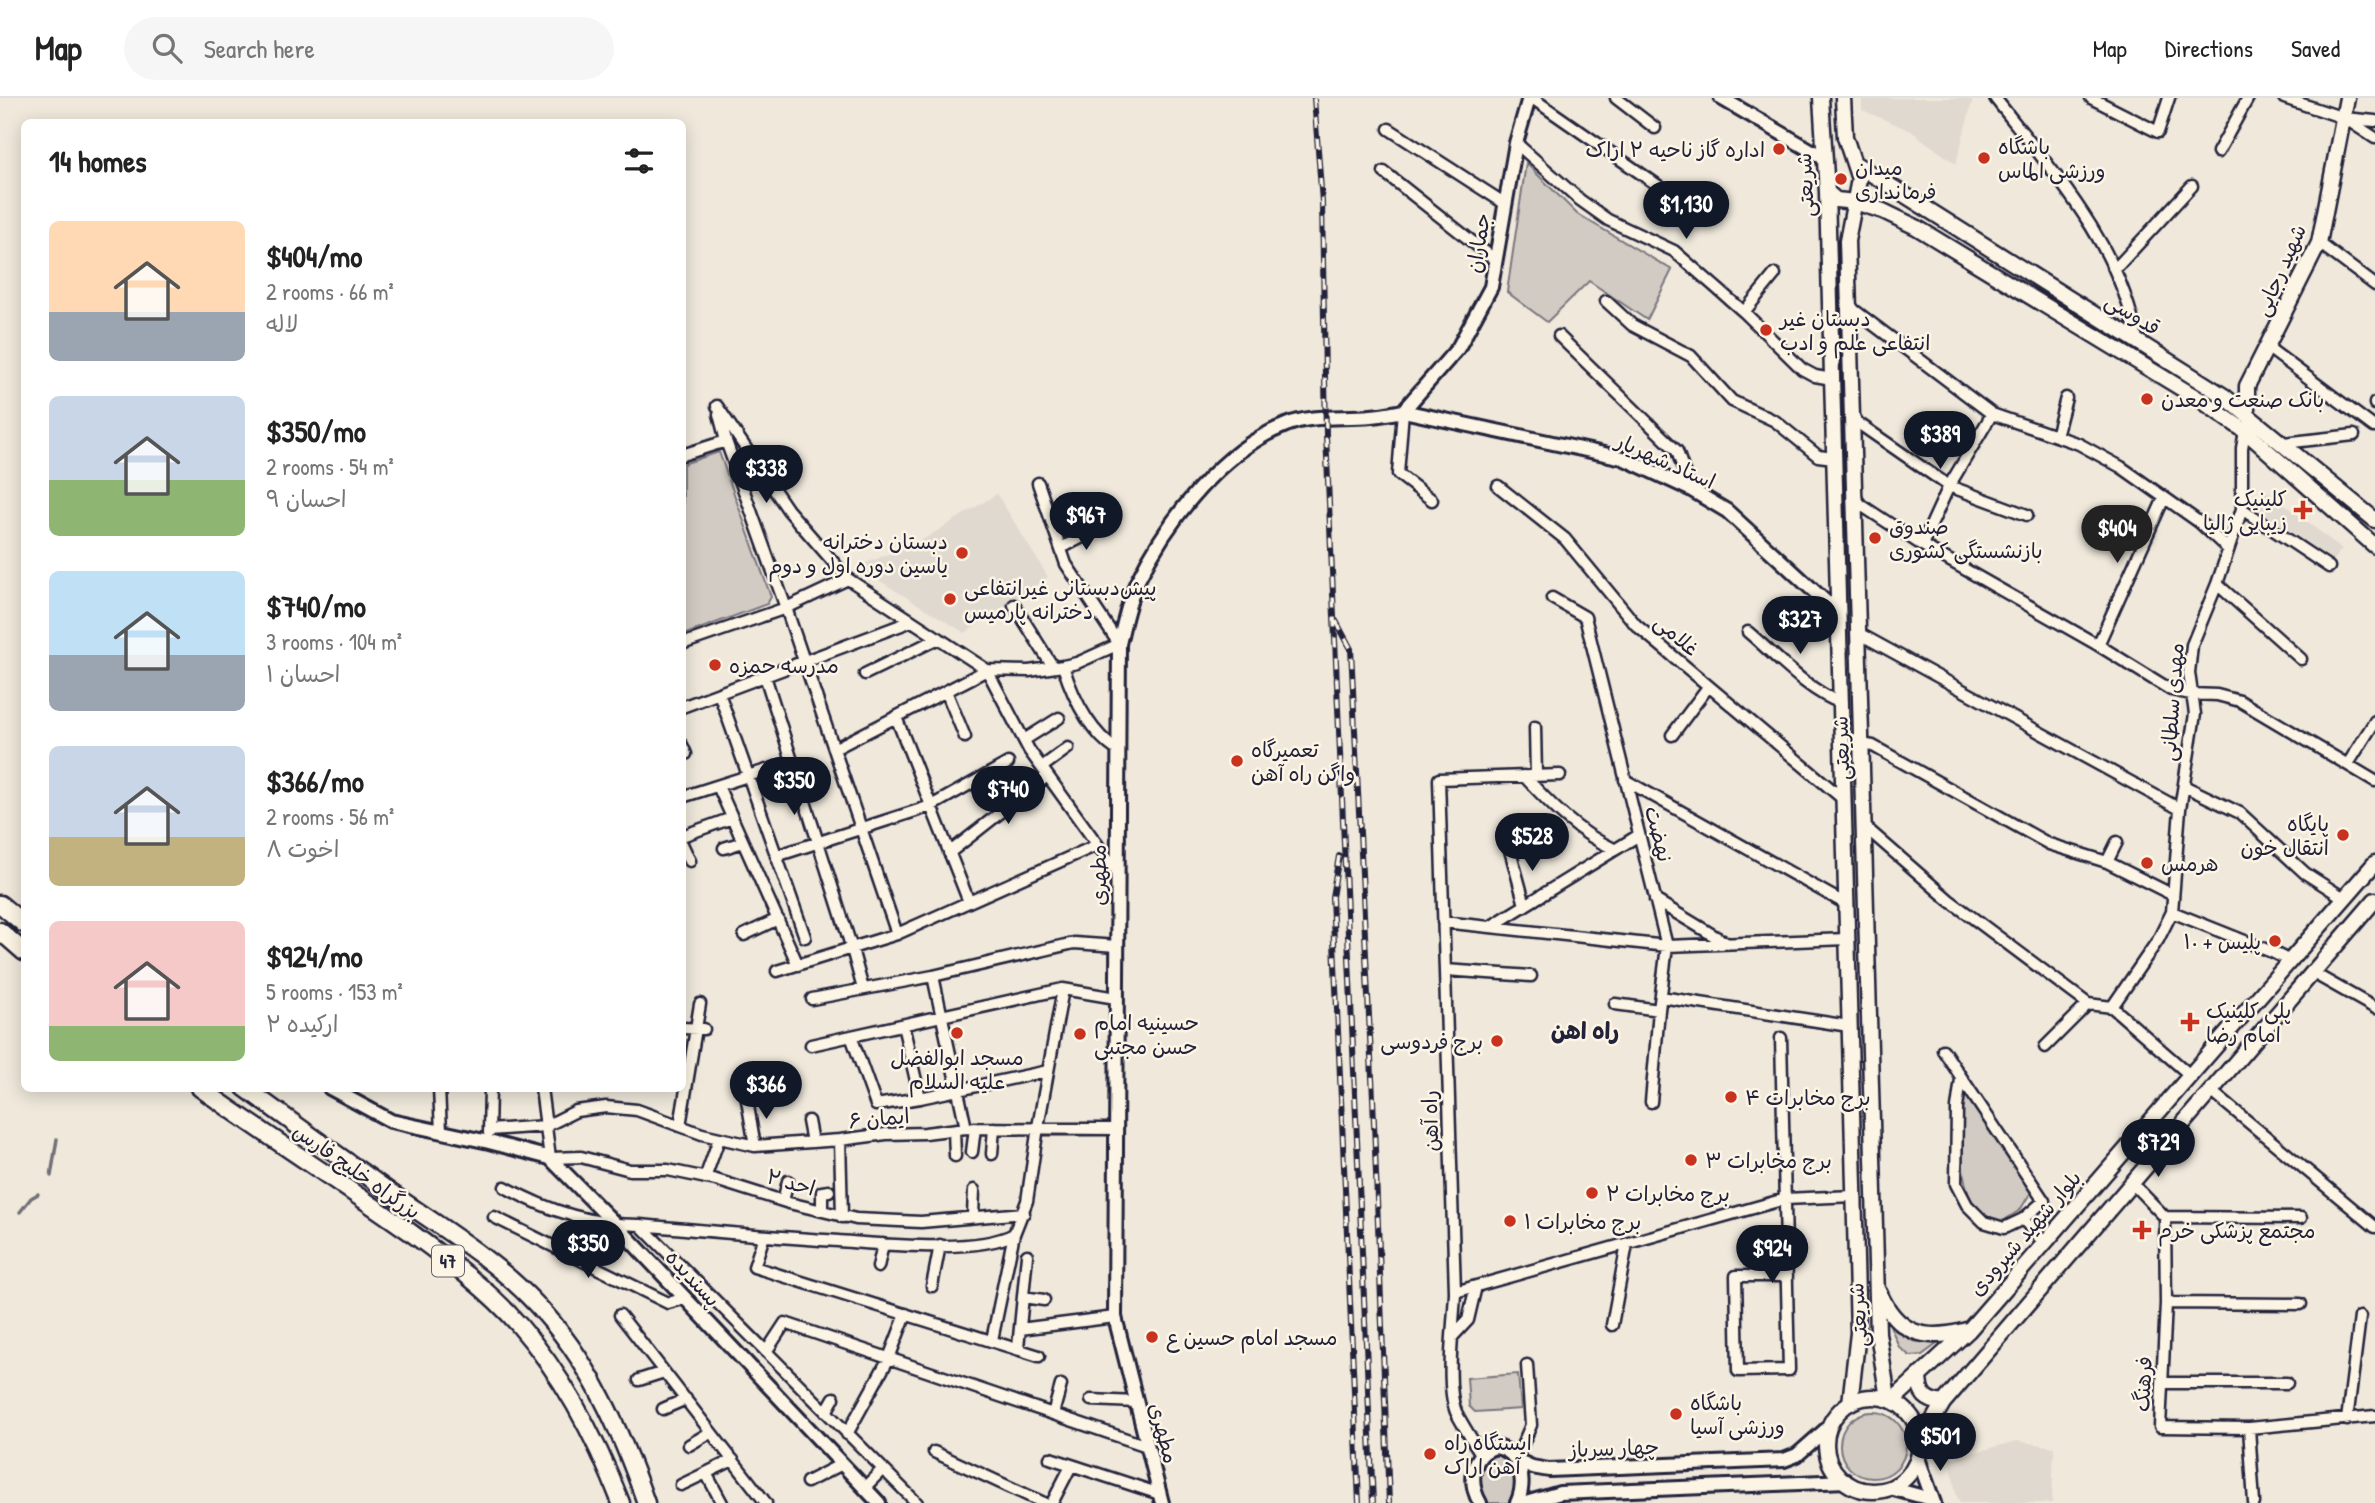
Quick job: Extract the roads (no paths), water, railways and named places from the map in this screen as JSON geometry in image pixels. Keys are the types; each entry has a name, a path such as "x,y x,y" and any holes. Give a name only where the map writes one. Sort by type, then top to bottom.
{"highway":[{"path":"0,904 21,922"},
{"path":"0,931 21,948"},
{"name":"بزرگراه خلیج فارس","path":"206,1092 440,1255 517,1322 547,1359 573,1399 621,1503"},
{"name":"بزرگراه خلیج فارس","path":"251,1092 500,1268 538,1305 597,1387 620,1432 646,1503"}],"main road":[{"name":"شریعتی","path":"1821,98 1827,192 1854,1196 1857,1333 1850,1403"},
{"name":"شریعتی","path":"1843,98 1844,137 1859,179 1847,242 1878,1333 1890,1400"},
{"name":"شهید رجایی","path":"2247,412 2247,386 2319,243 2347,98"},
{"name":"قدوسی","path":"1854,163 2224,396 2247,412 2375,520"},
{"path":"1883,211 1880,204 1882,195 1892,189"},
{"name":"قدوسی","path":"1827,192 1836,200 1855,202 1883,211 1916,227 2202,401 2245,431 2375,546"},
{"path":"1828,240 1839,233 1845,236 1847,242"},
{"path":"2224,396 2247,386"},
{"name":"بلوار شهید شیرودی","path":"1890,1400 1919,1378 1969,1330 2375,863"},
{"path":"1919,1450 1917,1429 1911,1416 1890,1400 1875,1397 1850,1403 1838,1413 1830,1426 1826,1442 1828,1457 1835,1471 1860,1489 1875,1491 1890,1488 1902,1481 1912,1470 1943,1403 2374,902"},
{"path":"1877,1287 1886,1309 1901,1325 1915,1332 1928,1336 1950,1335 1969,1330"},
{"path":"1857,1333 1863,1341 1868,1342 1876,1338 1878,1333"},
{"path":"1919,1378 1924,1396 1933,1402 1943,1403"}],"street":[{"name":"جماران","path":"1403,411 1458,348 1490,287 1516,143 1531,98"},
{"path":"1531,98 1689,207"},
{"path":"1616,98 1655,128"},
{"path":"1721,98 1824,158"},
{"path":"1995,98 2076,201 2115,269 2133,318 2137,340"},
{"path":"2091,98 2158,132 2169,98"},
{"path":"2218,152 2248,98"},
{"path":"2284,98 2344,118 2375,121"},
{"path":"2344,118 2375,138"},
{"path":"1389,129 1504,203"},
{"path":"1516,143 1580,200 1608,220 1674,251 1744,312 1802,369 1815,376 1832,379"},
{"path":"1384,172 1494,259"},
{"path":"2115,269 2192,186"},
{"path":"2319,243 2375,285"},
{"path":"1744,312 1775,274"},
{"path":"1606,301 1632,325 1691,356 1732,401 1775,421 1818,456 1834,458"},
{"path":"1849,303 1854,310 1992,414 2079,444 2122,467 2199,522 2228,549"},
{"path":"1559,336 1677,451 1690,489"},
{"path":"2267,347 2374,427"},
{"path":"2056,436 2067,398"},
{"path":"897,934 786,607 726,441 717,406 788,510 848,579 987,670 1024,740 1118,873"},
{"path":"1403,411 1398,474 1432,500"},
{"name":"استاد شهریار","path":"1403,411 1623,458 1690,489 1727,511 1827,603 1838,604"},
{"name":"مطهری","path":"1161,1499 1115,1317 1119,644 1125,616 1137,583 1165,535 1195,495 1222,466 1249,443 1287,424 1309,419 1373,416 1403,411"},
{"path":"1852,414 1858,423 1949,486 2027,515"},
{"path":"1922,545 1949,486 1992,414"},
{"name":"مهدی سلطانی","path":"2112,1007 2158,940 2172,912 2180,809 2195,714 2189,673 2192,645 2217,584 2242,509 2242,448 2245,431"},
{"path":"2284,443 2354,435"},
{"path":"686,454 726,441"},
{"path":"834,748 987,670 1029,671 1058,667 1077,663 1119,644 1066,564 1038,484"},
{"name":"غلامی","path":"1498,486 1565,539 1636,625 1843,799"},
{"path":"1854,496 1861,505 1922,545 2098,645 2171,690 2217,695 2240,701 2375,781"},
{"path":"2098,645 2164,498"},
{"path":"2242,509 2329,567"},
{"path":"1060,548 1098,529"},
{"path":"686,643 786,607 848,579"},
{"path":"2217,584 2301,659"},
{"name":"نهضت","path":"1552,598 1585,617 1667,946 1658,1010 1651,1102"},
{"path":"1014,605 1058,667 1081,710 1105,742 1118,751"},
{"path":"686,705 912,621"},
{"path":"1748,632 1816,690 1840,702"},
{"path":"1858,633 2180,809"},
{"path":"865,674 939,638"},
{"path":"765,676 863,989"},
{"path":"1672,734 1708,687"},
{"path":"946,691 965,737"},
{"path":"719,693 805,937"},
{"path":"896,718 969,902"},
{"path":"1024,740 1059,718"},
{"path":"2348,764 2375,721"},
{"path":"1535,727 1536,776"},
{"path":"1861,744 1873,746 2049,844 2107,862 2174,895"},
{"path":"949,853 1068,748"},
{"path":"686,796 792,762"},
{"path":"776,856 931,806 1008,764"},
{"path":"1524,776 1560,775"},
{"path":"1524,776 1561,816 1593,839 1614,849"},
{"name":"راه آهن","path":"1481,1454 1455,1410 1450,1363 1455,1292 1439,779 1524,776"},
{"path":"1625,780 1846,904"},
{"path":"718,786 798,965"},
{"path":"2184,786 2240,813 2305,873 2344,898"},
{"path":"686,835 732,818"},
{"path":"1864,827 1949,900 2088,1004 2112,1007 2191,1076"},
{"path":"1490,927 1639,835"},
{"path":"724,849 743,842"},
{"path":"2107,862 2117,842"},
{"path":"777,971 897,934 1097,845"},
{"path":"1510,850 1525,905"},
{"path":"686,852 690,861"},
{"path":"1655,900 1727,944"},
{"path":"2172,912 2290,961"},
{"path":"744,935 778,919"},
{"path":"1443,922 1667,946 1847,939"},
{"path":"812,999 933,976 1074,943 1117,946"},
{"path":"1445,970 1531,976"},
{"path":"2313,973 2375,1008"},
{"path":"933,976 958,1090 971,1128 972,1152"},
{"path":"811,1045 1063,989 1116,998"},
{"path":"992,1340 1014,1234 1024,1213 1063,989"},
{"path":"1661,996 1849,1026"},
{"path":"686,1070 700,1029 700,1004"},
{"path":"1615,1004 1658,1010"},
{"path":"2045,1046 2088,1004"},
{"path":"903,1025 920,1098"},
{"path":"686,1028 700,1029"},
{"path":"851,1037 876,1105 1048,1071"},
{"path":"1781,1038 1787,1276 1789,1370 1738,1371 1736,1276 1787,1276"},
{"path":"1943,1050 2044,1201 2023,1219 2004,1228 1984,1222 1967,1205 1956,1184 1957,1108 1961,1079"},
{"path":"757,1071 758,1098"},
{"path":"2211,1091 2375,1227"},
{"path":"337,1092 391,1121 441,1132 489,1136 550,1158 541,1092"},
{"path":"439,1092 441,1132"},
{"path":"489,1136 490,1092"},
{"path":"680,1126 684,1092"},
{"path":"755,1146 747,1100 784,1094"},
{"name":"ایمان ۶","path":"489,1136 545,1126 576,1111 606,1107 638,1110 719,1139 755,1146 971,1128 1115,1129"},
{"path":"808,1121 813,1142"},
{"path":"992,1154 994,1128"},
{"path":"954,1129 955,1156"},
{"path":"705,1178 719,1139"},
{"path":"840,1140 842,1217"},
{"name":"احد ۲","path":"550,1158 581,1157 630,1170 668,1170 842,1217 921,1222 1024,1213"},
{"name":"پسندیده","path":"550,1158 879,1503"},
{"path":"783,1201 788,1181"},
{"path":"2132,1183 2165,1217 2301,1219"},
{"path":"505,1187 525,1198 568,1214 616,1225 883,1244 940,1245 1001,1241 1014,1234"},
{"path":"973,1216 974,1190"},
{"path":"822,1211 822,1192 829,1191"},
{"path":"1455,1292 1785,1199 1854,1196"},
{"path":"494,1217 668,1303 685,1298"},
{"name":"فرهنگ","path":"2165,1217 2166,1303 2160,1427 2249,1428 2375,1416"},
{"path":"2023,1219 2044,1243"},
{"path":"640,1225 917,1503"},
{"path":"764,1236 754,1267 1039,1356"},
{"path":"877,1267 883,1244"},
{"path":"1612,1325 1627,1244"},
{"path":"932,1286 940,1245"},
{"path":"1018,1348 1027,1255"},
{"path":"1454,1336 1468,1320 1476,1286"},
{"path":"1023,1297 1044,1300"},
{"path":"2166,1303 2301,1304"},
{"path":"847,1434 889,1358 906,1314"},
{"path":"620,1315 766,1503"},
{"path":"1020,1329 1115,1317"},
{"path":"2347,1420 2360,1317"},
{"path":"766,1352 785,1323 1147,1446"},
{"path":"1517,1503 1522,1490 1522,1479 1516,1460 1531,1426 1527,1365"},
{"path":"639,1380 664,1372"},
{"path":"2162,1383 2287,1383"},
{"path":"1053,1414 1061,1385"},
{"path":"826,1412 834,1398"},
{"path":"663,1409 686,1399"},
{"path":"1091,1400 1136,1402"},
{"name":"چهار سرباز","path":"1481,1454 1499,1447 1510,1452 1516,1460 1549,1470 1784,1460 1797,1455 1830,1426"},
{"path":"2249,1428 2253,1503"},
{"path":"689,1445 711,1432"},
{"path":"1919,1450 1932,1501"},
{"path":"934,1452 1044,1503"},
{"path":"1479,1503 1473,1483 1474,1467 1481,1454"},
{"path":"1050,1458 1161,1499"},
{"path":"681,1485 733,1460"},
{"path":"807,1482 842,1464"},
{"path":"1052,1503 1070,1466"},
{"path":"864,1488 883,1469"},
{"path":"706,1473 722,1503"},
{"name":"چهار سرباز","path":"1526,1503 1560,1493 1846,1481"},
{"path":"1890,1488 1932,1501"}],"waterway":[{"path":"51,1176 57,1139"},
{"path":"20,1212 31,1198 38,1194"}],"railway":[{"path":"1314,98 1322,202 1326,435 1373,1503"},
{"path":"1336,621 1351,649 1389,1503"},
{"path":"1339,856 1332,897 1359,1503"}],"place":[{"name":"اداره گاز ناحیه ۲ اراک","path":"1779,149"},
{"name":"باشگاه ورزشی الماس","path":"1984,158"},
{"name":"میدان فرمانداری","path":"1841,179"},
{"name":"دبستان غیر انتفاعی علم و ادب","path":"1766,330"},
{"name":"بانک صنعت و معدن","path":"2147,399"},
{"name":"کلینیک زیبایی ژالیا","path":"2303,510"},
{"name":"صندوق بازنشستگی کشوری","path":"1875,538"},
{"name":"دبستان دخترانه یاسین دوره اول و دوم","path":"962,553"},
{"name":"پیش‌دبستانی غیرانتفاعی دخترانه پارمیس","path":"950,599"},
{"name":"مدرسه حمزه","path":"715,665"},
{"name":"تعمیرگاه واگن راه آهن","path":"1237,761"},
{"name":"پایگاه انتقال خون","path":"2343,835"},
{"name":"هرمس","path":"2147,863"},
{"name":"پلیس + ۱۰","path":"2275,941"},
{"name":"پلی کلینیک امام رضا","path":"2190,1022"},
{"name":"مسجد ابوالفضل علیه السلام","path":"957,1033"},
{"name":"حسینیه امام حسن مجتبی","path":"1080,1034"},
{"name":"برج فردوسی","path":"1497,1041"},
{"name":"برج مخابرات ۴","path":"1731,1097"},
{"name":"برج مخابرات ۳","path":"1691,1160"},
{"name":"برج مخابرات ۲","path":"1592,1193"},
{"name":"برج مخابرات ۱","path":"1510,1221"},
{"name":"مجتمع پزشکی خرم","path":"2142,1230"},
{"name":"مسجد امام حسین ع","path":"1152,1337"},
{"name":"باشگاه ورزشی آسیا","path":"1676,1414"},
{"name":"ایستگاه راه آهن اراک","path":"1430,1454"}],"district":[{"name":"راه اهن","path":"1585,1030"}]}
